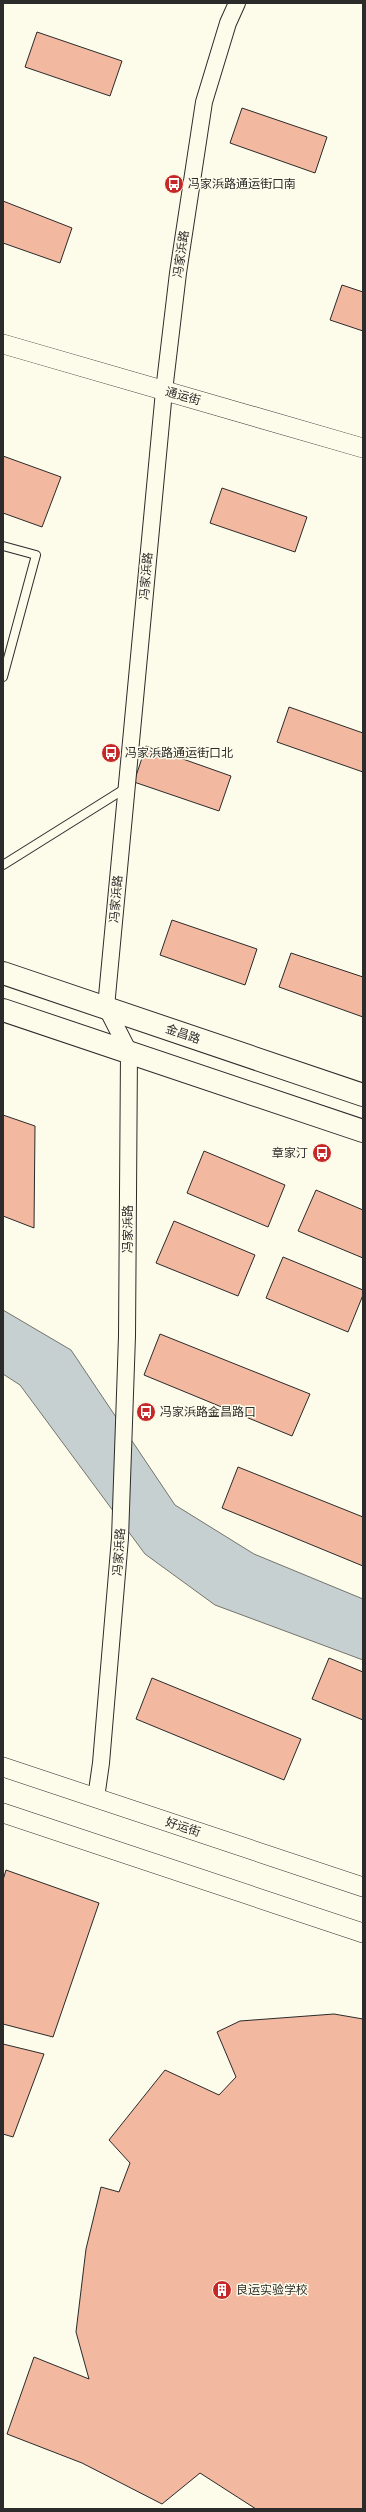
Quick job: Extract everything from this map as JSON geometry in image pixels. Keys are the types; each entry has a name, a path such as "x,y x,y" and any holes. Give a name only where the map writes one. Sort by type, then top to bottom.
{"main road":[{"name":"金昌路","path":"3,973 363,1095"},
{"path":"3,1010 363,1131"}],"street":[{"name":"冯家浜路","path":"96,1798 101,1763 120,1538 125,1425 128,1052 106,1007 164,391 180,258 204,102 228,23 237,3"},
{"name":"通运街","path":"3,344 363,448"},
{"name":"好运街","path":"3,1767 363,1887"},
{"path":"3,1813 363,1933"}],"lane":[{"path":"3,546 36,555 3,677"},
{"path":"3,865 126,788"}],"shaded area":[{"path":"3,1310 71,1350 175,1505 254,1554 363,1599 363,1660 215,1605 145,1554 20,1385 3,1374"}],"building":[{"path":"37,32 122,61 110,96 25,67"},
{"path":"242,108 327,137 315,173 230,143"},
{"path":"3,201 72,228 60,263 3,243"},
{"path":"342,285 363,292 363,331 330,320"},
{"path":"3,456 61,477 42,527 3,513"},
{"path":"222,488 307,517 295,552 210,523"},
{"path":"289,707 363,733 363,772 277,742"},
{"path":"146,746 231,776 219,811 134,782"},
{"path":"172,920 257,949 245,985 160,955"},
{"path":"291,953 363,977 363,1017 279,987"},
{"path":"3,1115 35,1126 34,1228 3,1216"},
{"path":"204,1151 285,1185 268,1227 187,1193"},
{"path":"316,1190 363,1210 363,1258 298,1231"},
{"path":"174,1221 255,1255 238,1296 156,1263"},
{"path":"283,1257 363,1290 363,1295 348,1332 266,1298"},
{"path":"160,1334 310,1394 292,1436 144,1375"},
{"path":"238,1467 363,1517 363,1566 222,1508"},
{"path":"329,1658 363,1672 363,1720 312,1699"},
{"path":"152,1678 301,1739 284,1780 136,1719"},
{"path":"6,1870 99,1903 53,2037 3,2024 3,1880"},
{"name":"良运实验学校","path":"334,2014 363,2019 363,2509 256,2509 200,2473 162,2504 82,2463 7,2434 34,2357 89,2379 76,2332 86,2249 101,2187 119,2192 130,2163 109,2140 165,2070 219,2095 236,2077 217,2032 240,2021"},
{"path":"3,2044 44,2054 13,2137 3,2134"}],"place":[{"name":"冯家浜路通运街口南","path":"174,184"},
{"name":"冯家浜路通运街口北","path":"111,753"},
{"name":"章家汀","path":"322,1153"},
{"name":"冯家浜路金昌路口","path":"146,1412"},
{"name":"良运实验学校","path":"222,2290"}]}
